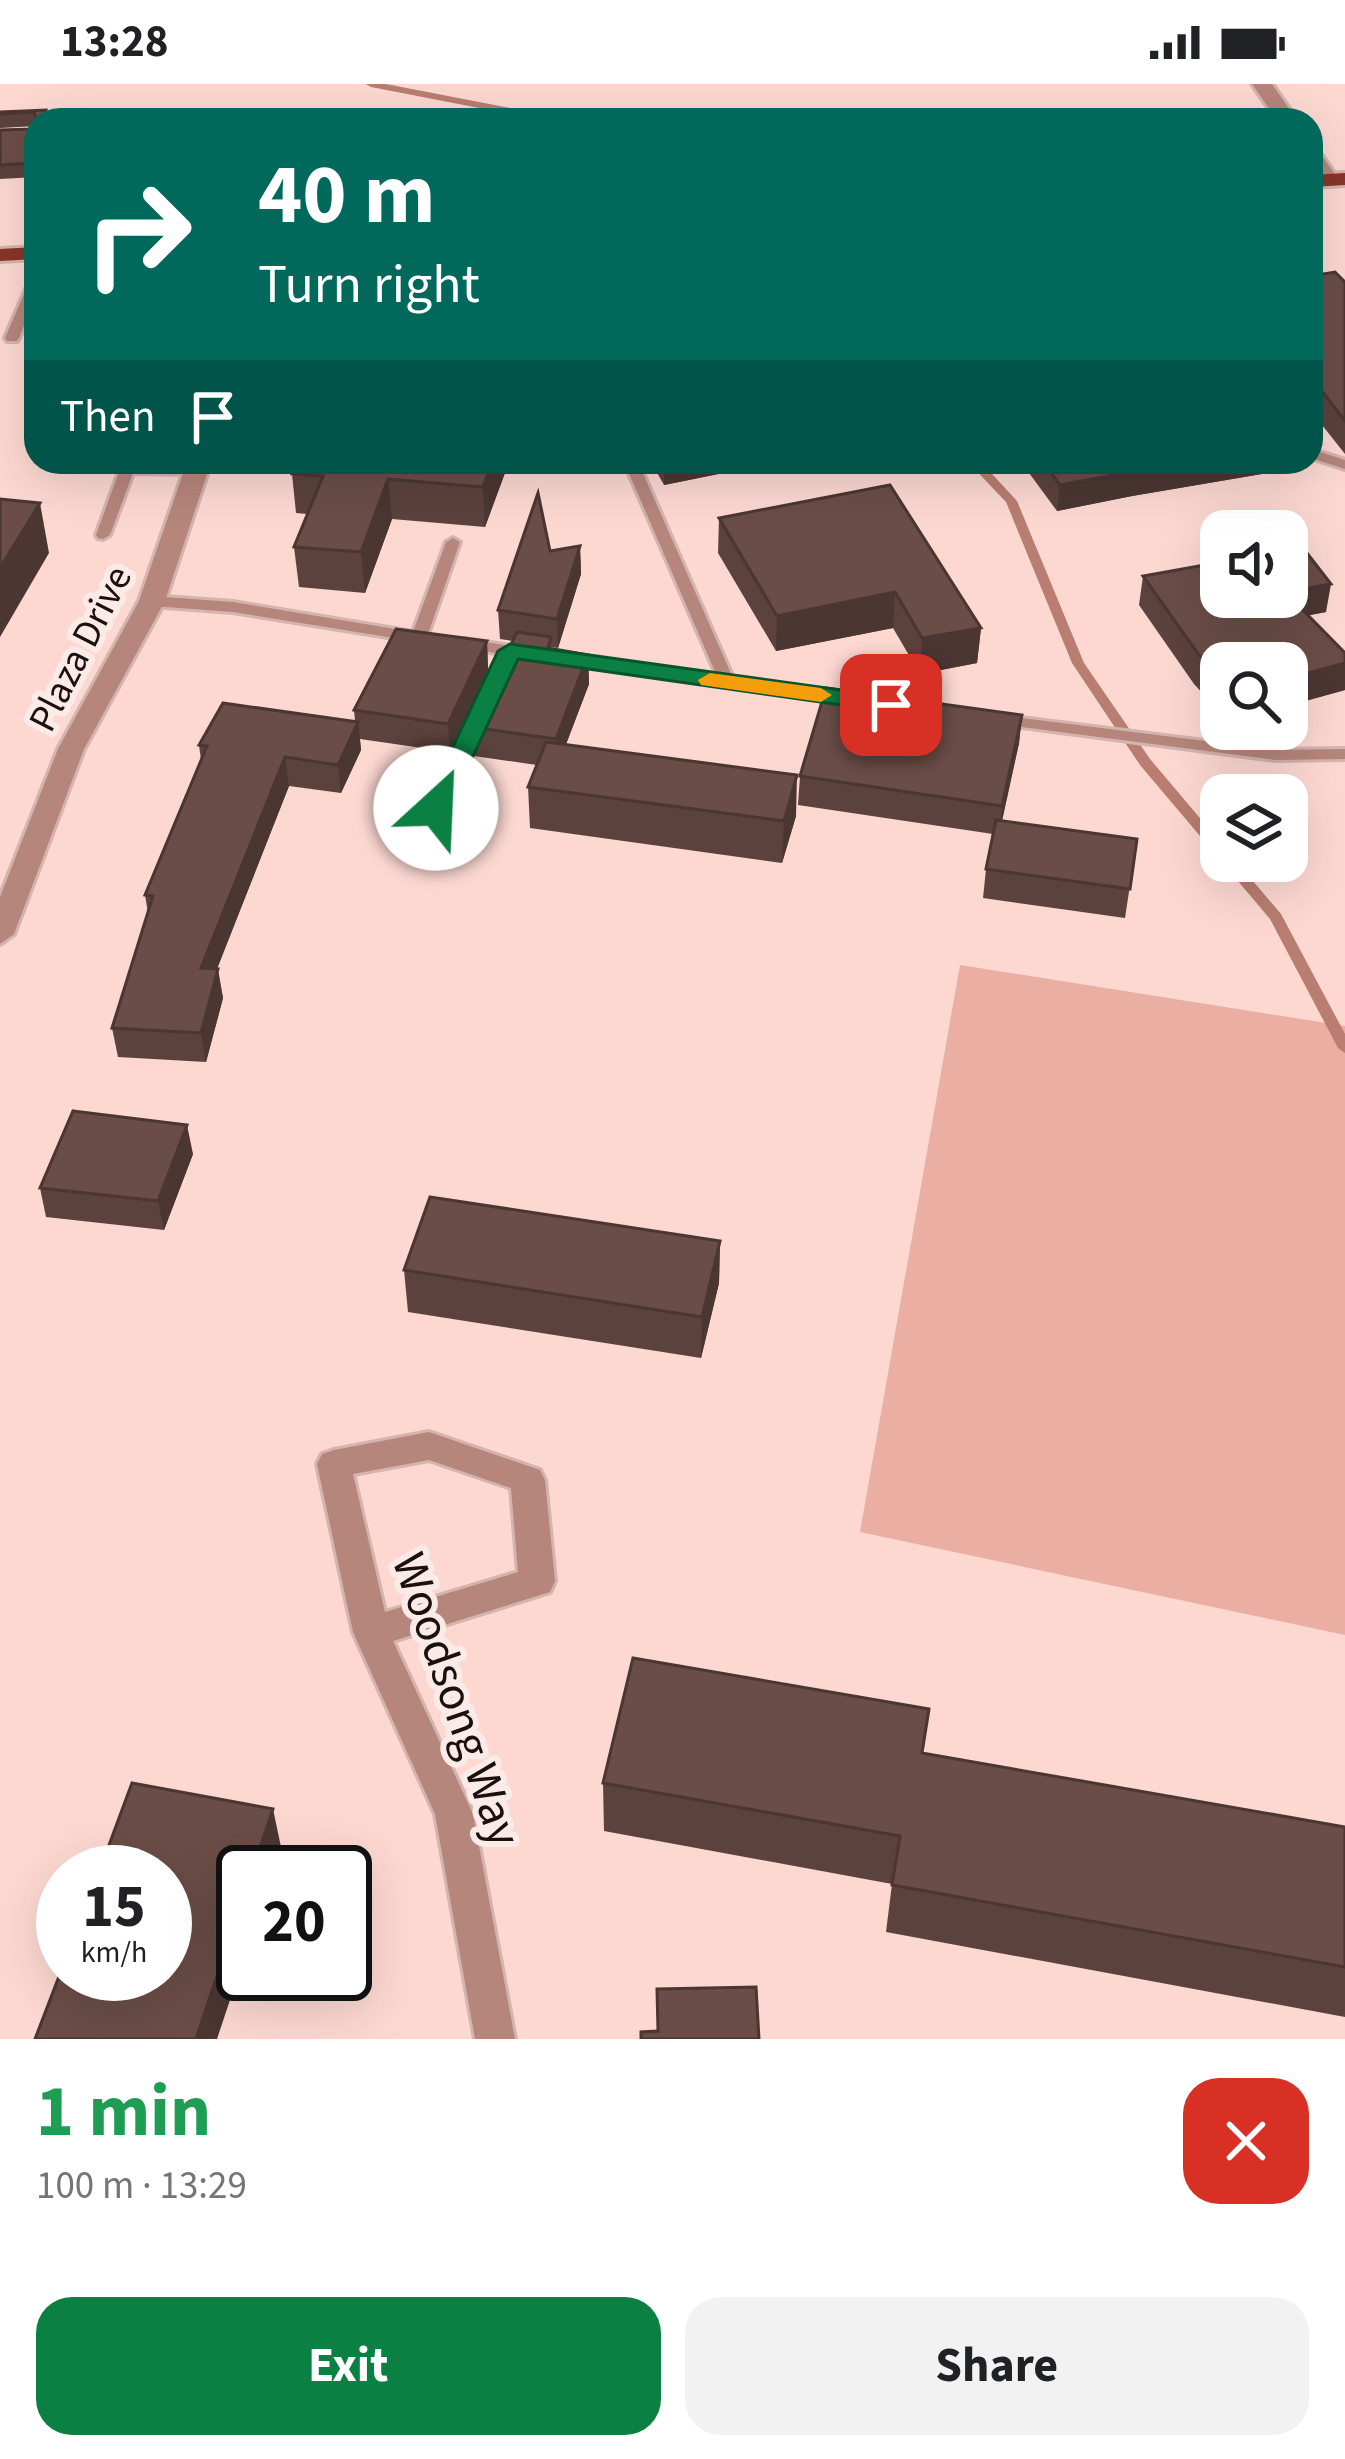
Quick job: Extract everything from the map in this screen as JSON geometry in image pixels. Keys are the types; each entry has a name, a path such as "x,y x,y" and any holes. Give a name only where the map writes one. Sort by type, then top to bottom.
{"street":[{"name":"Plaza Drive","path":"0,934 71,749 152,601 194,474"},
{"name":"Woodsong Way","path":"371,1632 537,1581 528,1480 429,1446 334,1464 371,1632 454,1814 495,2039"}],"lane":[{"path":"12,338 24,309"},
{"path":"103,535 125,474"},
{"path":"636,474 727,682"},
{"path":"419,638 453,542"},
{"path":"152,601 233,607 853,700"},
{"path":"501,670 510,651"},
{"path":"436,808 491,690"},
{"path":"970,716 1275,755 1345,754"}],"shaded area":[{"path":"960,965 1345,1026 1345,1635 860,1532"}],"building":[{"path":"24,129 24,164 0,165 0,130"},
{"path":"1335,272 1345,282 1345,421 1323,393 1323,274"},
{"path":"292,474 488,474 483,487 388,479 361,552 294,547 323,476"},
{"path":"1052,474 1118,474 1060,485"},
{"path":"890,485 981,628 922,638 895,592 777,616 719,518"},
{"path":"538,493 550,551 580,546 557,619 498,610"},
{"path":"0,499 40,503 0,568"},
{"path":"1308,554 1331,584 1308,588"},
{"path":"1200,566 1200,618 1308,615 1345,653 1345,663 1308,673 1308,642 1200,642 1200,656 1143,576"},
{"path":"396,629 487,641 448,724 354,710"},
{"path":"517,632 551,637 548,648 588,655 556,739 472,727"},
{"path":"826,688 1022,715 1002,806 800,776"},
{"path":"223,703 358,722 338,765 285,757 201,968 218,969 201,1033 112,1028 153,896 145,895 207,746 199,745"},
{"path":"546,742 797,775 784,821 528,787"},
{"path":"996,820 1137,839 1130,889 986,869"},
{"path":"73,1111 187,1125 158,1201 40,1188"},
{"path":"430,1197 720,1241 702,1317 404,1270"},
{"path":"633,1658 929,1709 922,1753 1345,1827 1345,1967 892,1885 900,1836 603,1783"},
{"path":"132,1783 273,1809 261,1845 216,1845 216,1979 196,2039 35,2039 50,2001 192,2001 192,1845 109,1845"},
{"path":"756,1987 759,2039 641,2039 641,2032 658,2031 657,1989"}],"waterway":[{"path":"371,84 494,108"},
{"path":"985,474 1011,501 1078,663 1145,762 1200,827"},
{"path":"1246,882 1276,917 1345,1048"}],"slow traffic":[{"path":"710,680 821,695"}],"route":[{"path":"436,808 510,651 891,705"}]}
